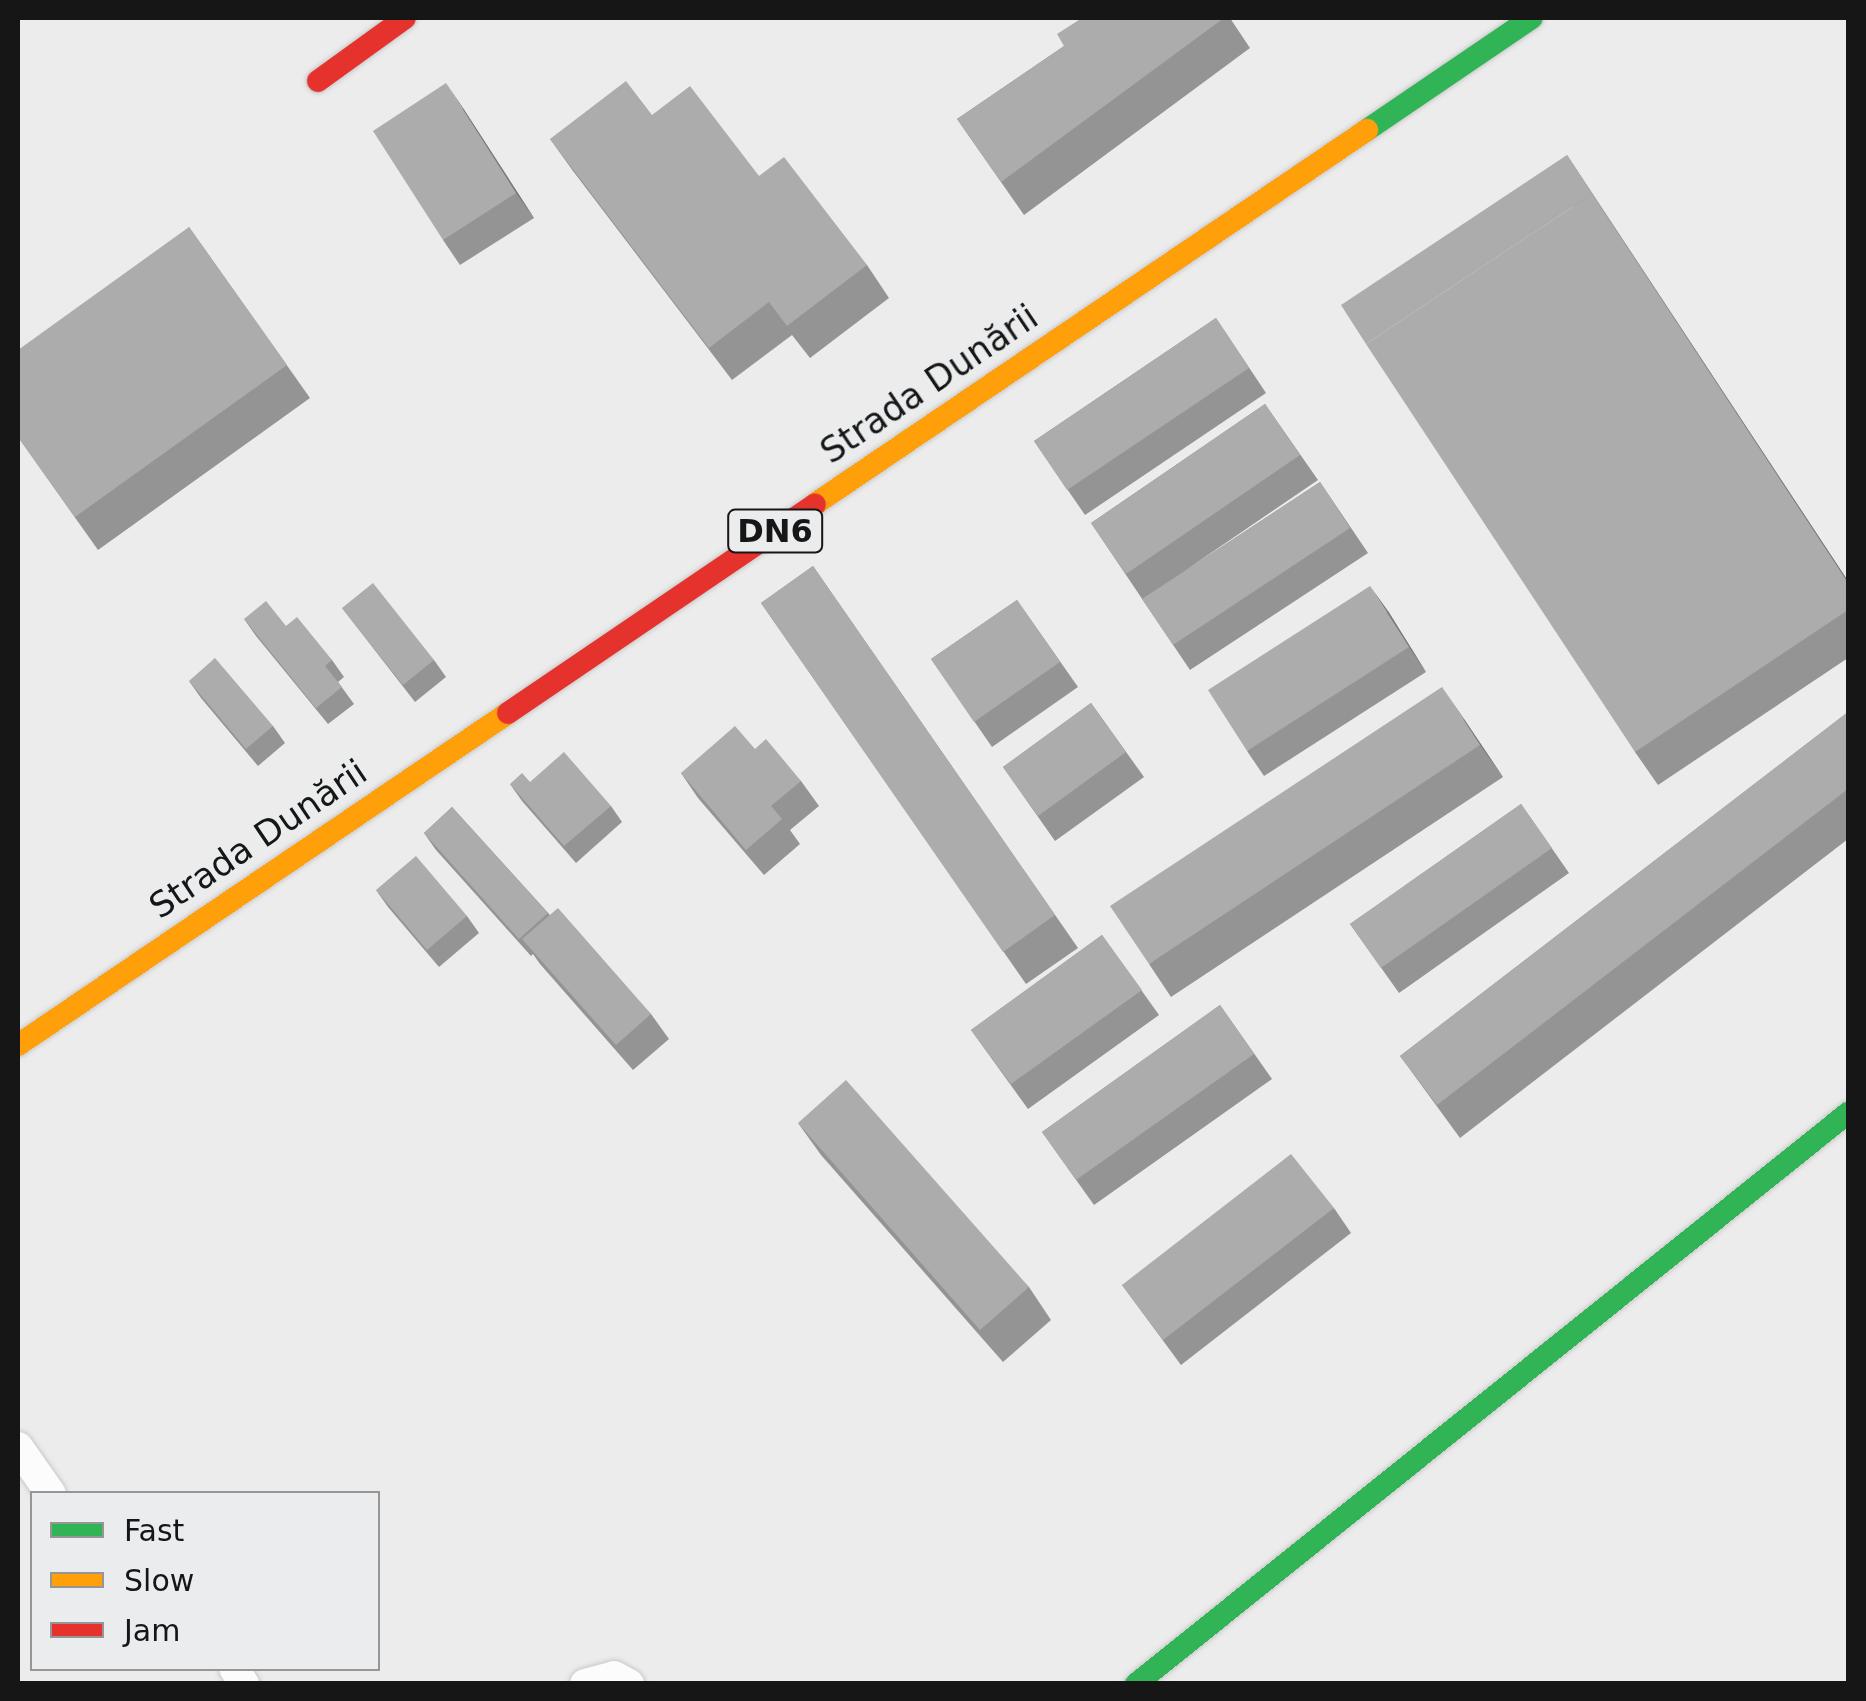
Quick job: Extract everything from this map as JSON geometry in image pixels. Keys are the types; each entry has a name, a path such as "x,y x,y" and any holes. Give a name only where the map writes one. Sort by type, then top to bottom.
{"main road":[{"path":"318,82 405,18"},
{"name":"Strada Dunării","path":"18,1045 1532,18"},
{"path":"1136,1684 1848,1114"}],"street":[{"path":"18,1448 49,1491"},
{"path":"585,1684 614,1676 629,1684"}],"building":[{"path":"1082,18 1224,18 1001,182 957,119 1064,46 1057,34"},
{"path":"626,81 652,115 690,86 759,176 784,157 867,265 787,326 769,302 709,348 550,139"},
{"path":"446,83 516,193 443,240 373,131"},
{"path":"1567,155 1598,202 1592,194 1366,344 1341,305"},
{"path":"1592,194 1848,583 1848,610 1635,752 1366,344"},
{"path":"189,227 287,365 75,517 18,437 18,350"},
{"path":"1216,318 1249,368 1067,490 1034,441"},
{"path":"1265,404 1300,455 1126,574 1091,523"},
{"path":"1320,482 1350,528 1173,645 1142,599"},
{"path":"813,566 1055,915 1003,952 761,603"},
{"path":"373,583 434,660 403,685 342,608"},
{"path":"1370,586 1409,647 1247,751 1208,690"},
{"path":"1017,600 1060,662 974,722 931,659"},
{"path":"266,601 286,626 297,617 332,660 325,666 342,687 316,708 244,619"},
{"path":"215,658 273,726 246,749 189,681"},
{"path":"1442,687 1480,745 1149,964 1110,906"},
{"path":"1091,703 1126,752 1038,816 1003,767"},
{"path":"1848,712 1848,789 1437,1105 1400,1056"},
{"path":"735,726 755,749 766,739 801,781 771,806 782,819 746,850 681,773"},
{"path":"564,752 611,806 564,846 510,784 522,773 530,782"},
{"path":"1521,804 1552,848 1381,968 1350,924"},
{"path":"452,807 548,913 519,939 424,833"},
{"path":"416,856 467,916 427,950 376,890"},
{"path":"558,908 651,1014 616,1045 522,939"},
{"path":"1102,935 1142,990 1011,1084 971,1030"},
{"path":"1220,1005 1254,1054 1076,1180 1042,1132"},
{"path":"846,1080 1029,1287 980,1330 798,1123"},
{"path":"1291,1154 1334,1208 1163,1340 1122,1285"}],"traffic: fast":[{"path":"1367,130 1532,18"},
{"path":"1136,1684 1848,1113"}],"traffic: slow":[{"path":"815,504 1367,130"},
{"path":"18,1045 508,713"}],"traffic: jam":[{"path":"318,81 405,18"},
{"path":"508,713 815,504"}]}
